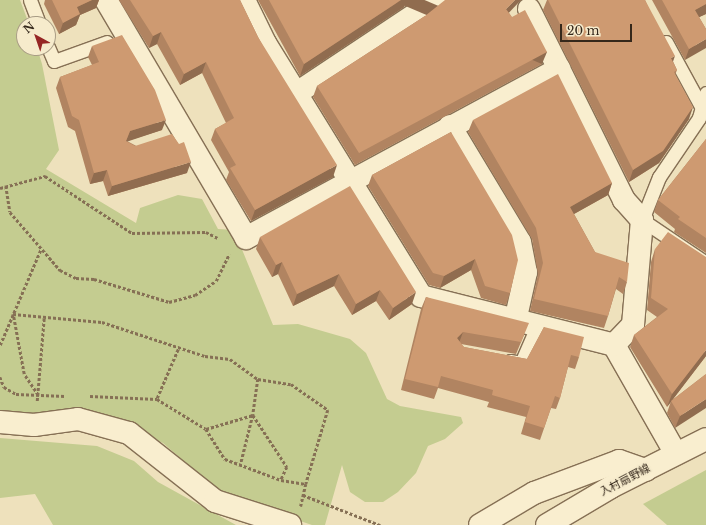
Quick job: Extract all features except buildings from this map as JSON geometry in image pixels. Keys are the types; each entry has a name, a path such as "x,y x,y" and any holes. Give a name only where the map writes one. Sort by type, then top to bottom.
{"street":[{"path":"106,0 177,134 246,238 450,126 559,69"},
{"path":"244,0 265,43 421,296 516,318 614,345 676,454"},
{"path":"297,94 437,0"},
{"path":"532,3 559,69 624,200 642,220 633,325 614,345"},
{"path":"450,126 520,242 526,272 516,318"},
{"path":"0,422 34,425 78,419 129,433 215,501 295,517"},
{"name":"入村扇野線","path":"547,525 645,470 706,439"},
{"path":"480,525 534,493 619,461 645,470"}],"lane":[{"path":"30,0 36,16"},
{"path":"658,27 702,108"},
{"path":"52,56 54,61 124,35"},
{"path":"705,259 642,220 659,178 702,108 706,93"},
{"path":"499,358 521,363 538,324"}],"path":[{"path":"0,188 45,176 132,233 206,232 224,240"},
{"path":"6,186 10,212 60,270 76,278 94,278 169,302 195,296 216,281 228,261 229,249"},
{"path":"0,345 41,249"},
{"path":"13,314 102,322 204,356 230,358 258,379 291,384 328,410 295,517"},
{"path":"13,314 24,374 38,395 44,317"},
{"path":"157,398 179,347"},
{"path":"241,463 253,415 258,379"},
{"path":"206,430 253,415"},
{"path":"253,415 287,467 281,480"},
{"path":"290,482 306,484"},
{"path":"303,494 380,525"}],"green space":[{"path":"0,0 20,0 26,16 16,16 16,56 40,56 59,150 46,169 136,223 140,208 178,195 202,199 218,229 234,230 273,325 298,324 350,339 366,353 387,399 400,406 461,417 463,423 445,439 428,446 416,473 398,492 383,502 365,502 350,492 342,465 325,525 312,525 223,495 163,443 114,421 0,410"},
{"path":"0,438 97,446 134,461 158,482 236,525 53,525 35,494 0,498"},
{"path":"706,470 706,525 667,525 643,504"}]}
